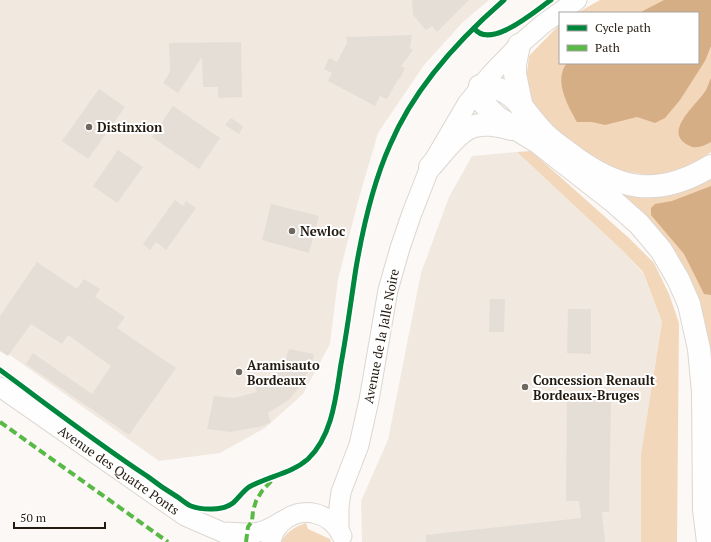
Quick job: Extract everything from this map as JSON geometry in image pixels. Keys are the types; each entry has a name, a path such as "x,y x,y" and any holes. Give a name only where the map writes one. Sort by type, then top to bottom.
{"highway":[{"path":"519,45 515,64 515,74 522,108"},
{"path":"708,542 704,509 703,392 699,349 689,304 678,279 661,250 639,224 607,196 539,143 497,117 488,109 482,99 480,86 494,86 502,89 511,96 546,135 587,167 607,177 629,185 653,187 675,183 699,173 711,166"},
{"path":"430,167 456,138 470,127 484,125 500,126 519,130"}],"main road":[{"name":"Avenue de la Jalle Noire","path":"560,12 577,0"},
{"name":"Avenue de la Jalle Noire","path":"342,536 339,507 341,492 359,445 369,400 390,283 412,213 430,167 467,104 480,86 519,45 543,24 559,13"},
{"name":"Avenue des Quatre Ponts","path":"0,387 185,516 245,542"},
{"path":"219,531 253,534 268,530 286,518 322,506 341,492"},
{"path":"304,512 324,516 333,522 342,536"},
{"path":"271,542 277,527 286,518"}],"shaded area":[{"path":"0,0 489,0 463,22 424,65 378,133 338,279 330,344 303,394 265,428 220,453 159,461 0,348"},
{"path":"600,0 711,0 711,152 690,166 655,176 616,170 581,150 540,117 525,89 529,56 559,25 559,64 699,64 699,12 579,12"},
{"path":"664,0 711,0 711,46 705,61 680,100 665,118 655,123 637,117 605,125 592,122 577,122 563,93 561,77 566,64 699,64 699,12 641,12"},
{"path":"711,78 711,142 700,147 694,147 688,145 681,139 679,132 680,125 706,90"},
{"path":"531,151 630,239 654,263 669,294 679,323 677,542 641,542 641,454 662,322 643,272 623,251 517,152"},
{"name":"Concession Renault Bordeaux-Bruges","path":"517,152 623,251 643,273 662,322 641,454 641,542 362,542 361,501 388,440 421,273 449,197 472,156"},
{"path":"711,175 711,370 704,324 604,185"},
{"path":"711,186 711,295 704,294 684,254 651,215 651,208 655,204 672,201"},
{"path":"306,523 308,529 330,539 331,542 281,542 292,530"}],"building":[{"path":"412,0 469,0 437,32 432,26 426,30 413,15"},
{"path":"412,35 410,48 413,50 401,66 405,68 400,78 387,99 380,96 375,106 328,81 332,73 324,69 329,58 337,62 347,43 346,37"},
{"path":"241,42 242,97 218,98 218,87 203,87 202,57 178,93 163,83 170,72 169,43"},
{"path":"99,89 125,107 88,159 62,141"},
{"path":"173,106 220,138 199,169 152,137"},
{"path":"231,118 243,126 239,134 225,125"},
{"path":"118,150 143,167 117,203 93,186"},
{"path":"175,200 183,206 186,201 196,208 166,250 156,242 150,250 143,244"},
{"path":"271,204 319,216 309,253 262,240"},
{"path":"37,262 77,289 84,279 100,289 95,297 125,317 117,328 176,368 129,435 26,364 33,353 92,394 111,366 68,335 62,344 31,324 8,356 0,351 0,316"},
{"path":"490,299 505,299 504,332 489,332"},
{"path":"568,309 591,309 591,354 567,353"},
{"path":"289,349 314,354 312,365 300,386 290,399 268,413 271,422 263,426 231,432 207,429 214,396 234,398 257,392 255,388 280,371 284,365"},
{"path":"567,396 611,397 609,512 602,512 605,542 426,542 426,535 581,518 579,501 566,501"}],"marked path":[{"path":"0,422 168,542"},
{"path":"246,542 248,527 252,521 256,501 262,491 274,478"}],"cycle path":[{"path":"0,370 110,451 191,506 212,509 229,506 249,487 287,472 308,459 323,438 332,414 362,237 378,174 390,145 411,104 424,85 454,48 504,0"},
{"path":"474,28 481,34 491,35 501,32 524,19 551,0"}],"place":[{"name":"Distinxion","path":"89,127"},
{"name":"Newloc","path":"292,231"},
{"name":"Aramisauto Bordeaux","path":"239,372"},
{"name":"Concession Renault Bordeaux-Bruges","path":"525,387"}]}
